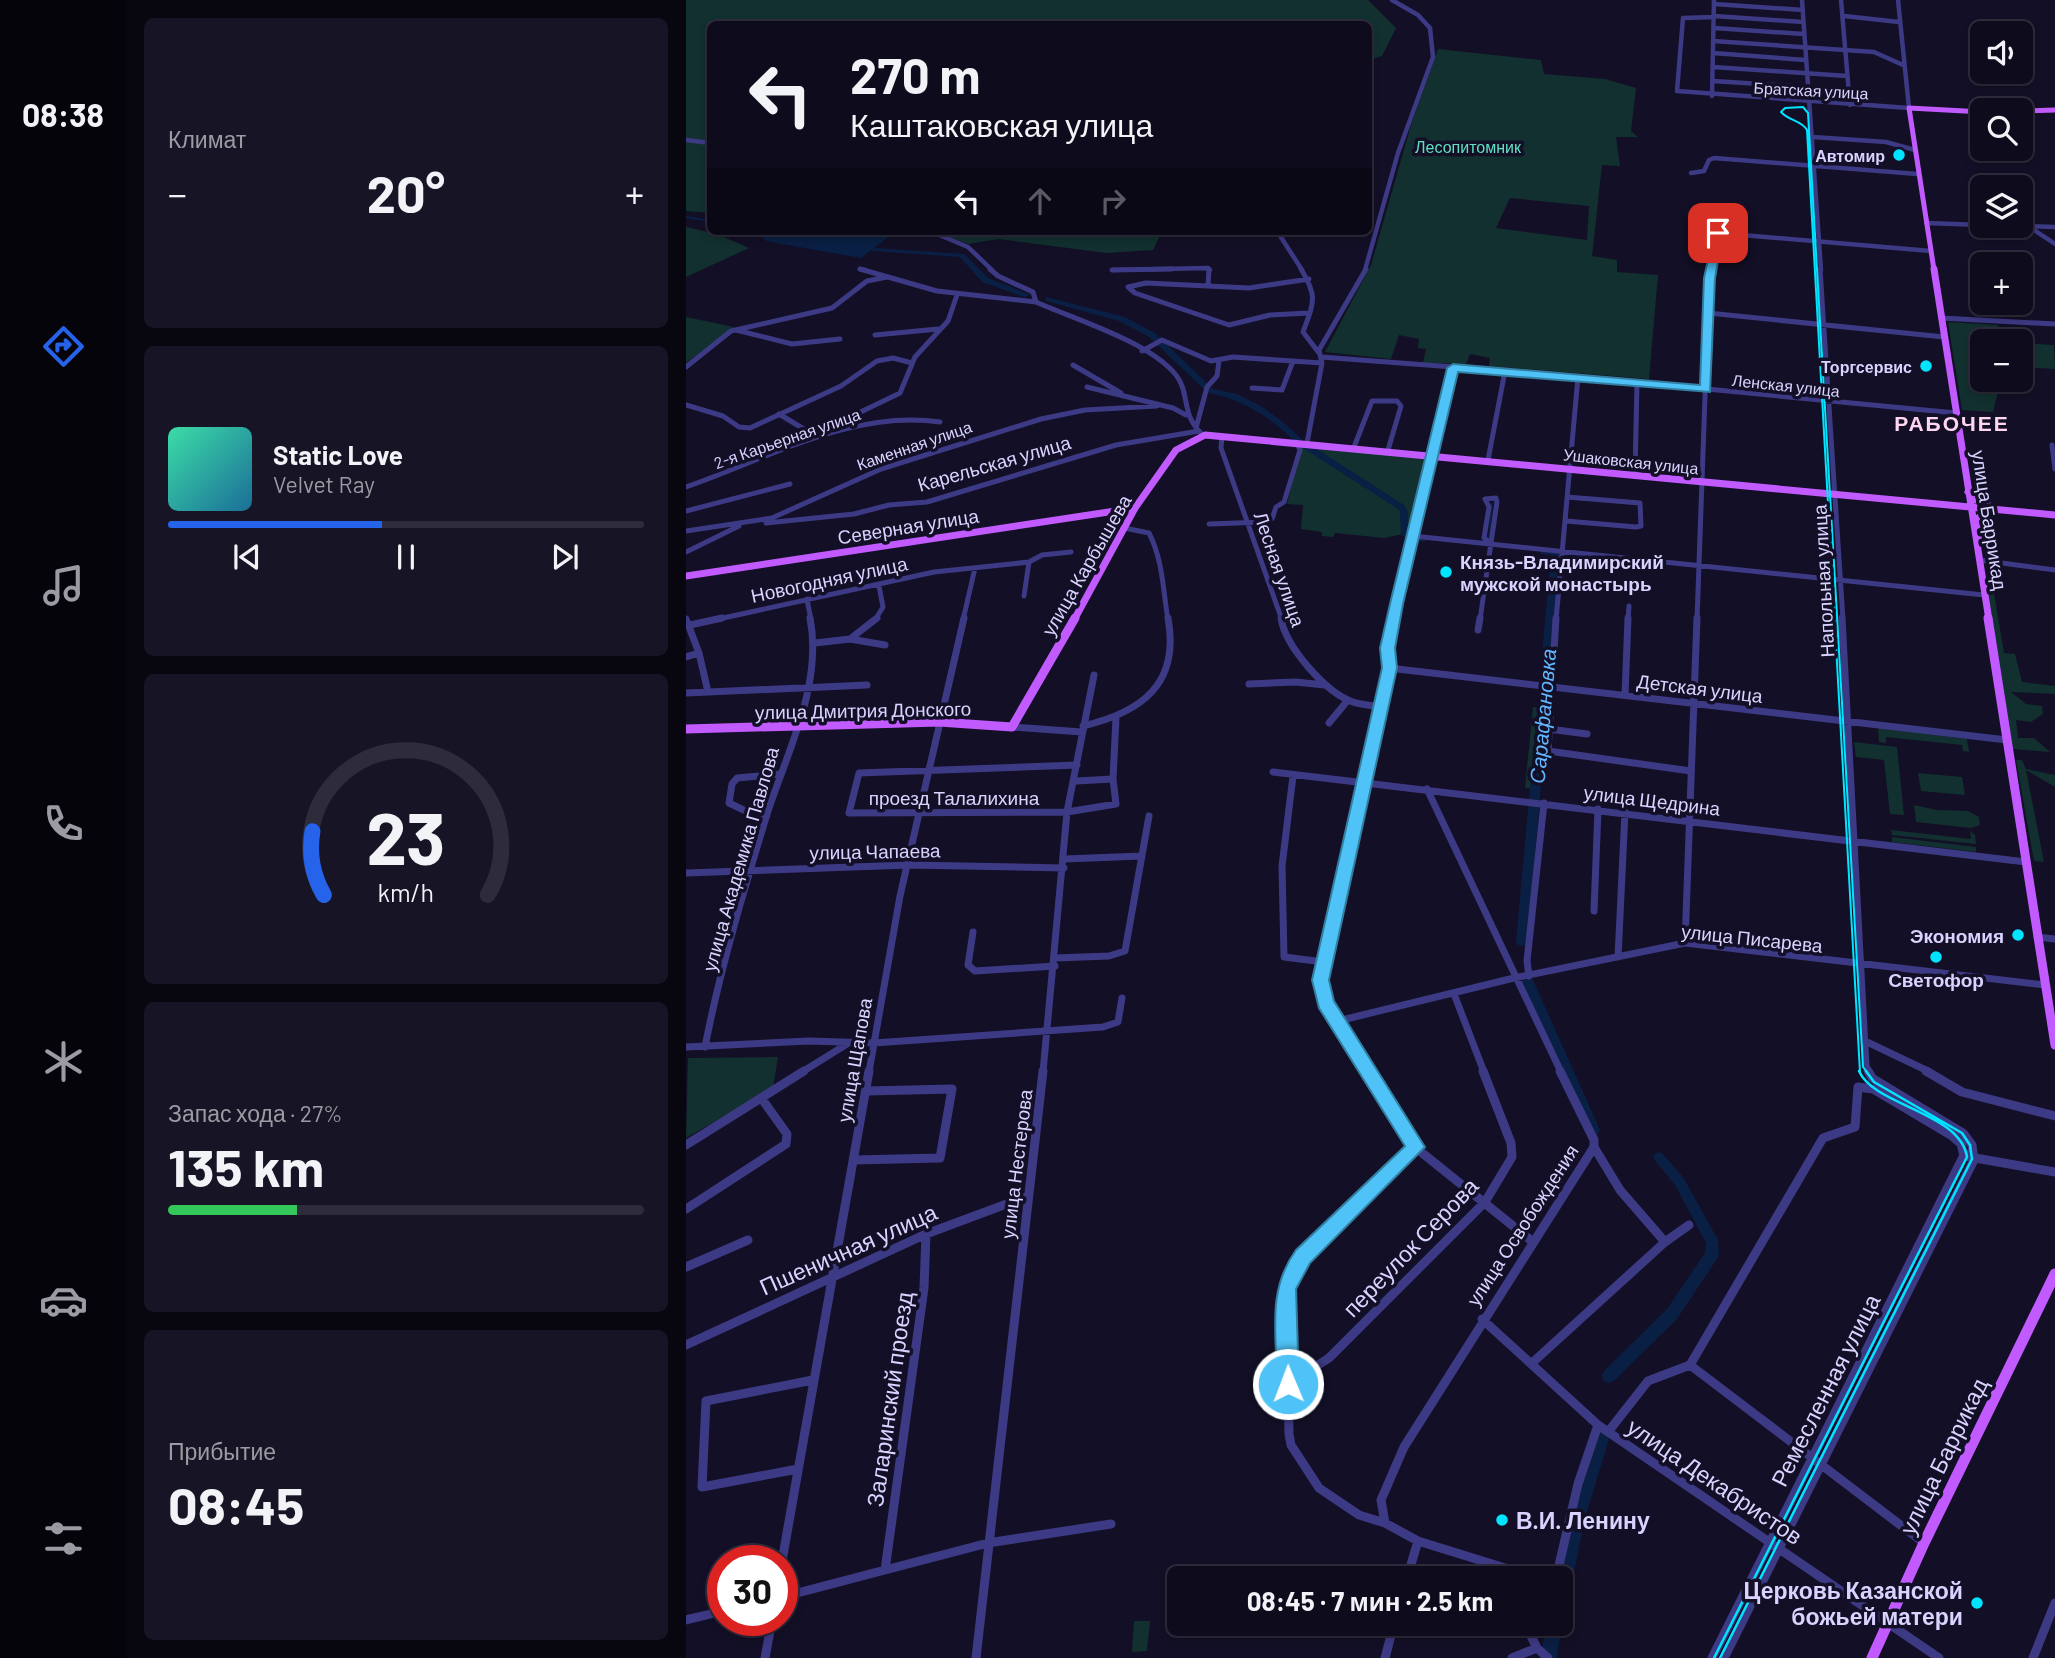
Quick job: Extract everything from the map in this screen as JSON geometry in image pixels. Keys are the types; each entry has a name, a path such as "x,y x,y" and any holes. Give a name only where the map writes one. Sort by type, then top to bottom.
{"main road":[{"path":"1909,108 1970,111"},
{"name":"улица Баррикад","path":"1909,108 1917,174 2055,1045"},
{"path":"2033,111 2055,110"},
{"name":"Ушаковская улица","path":"1198,433 1434,454 1970,509 2055,515"},
{"name":"улица Карбышева","path":"1013,727 1135,508 1175,450 1198,433"},
{"path":"1968,492 1976,500 1992,507 2055,515"},
{"name":"Северная улица","path":"686,576 1135,508"},
{"path":"1979,560 1981,542 1978,517 1992,511"},
{"name":"улица Дмитрия Донского","path":"686,729 939,722 1013,727"},
{"name":"улица Баррикад","path":"1872,1658 1924,1542 2055,1273"}],"street":[{"path":"1307,443 1321,358 1363,275 1398,153 1433,57 1434,43 1430,25 1420,15 1392,0"},
{"name":"Напольная улица","path":"1802,0 1836,495 1865,1041 1869,1073 1968,1139 1969,1158"},
{"path":"1839,0 1844,16 1850,105"},
{"name":"улица Баррикад","path":"1898,0 1909,108"},
{"path":"1712,96 1714,2 1802,9"},
{"path":"1844,16 1899,22"},
{"path":"1714,17 1803,22"},
{"name":"Братская улица","path":"1714,17 1683,18 1676,91 1712,96 1909,108"},
{"path":"1714,28 1804,34"},
{"path":"1713,41 1881,54 1903,65"},
{"path":"1713,53 1805,60"},
{"path":"1713,67 1847,76"},
{"path":"1713,81 1807,87"},
{"path":"1813,137 1886,142 1915,150"},
{"path":"686,140 707,143"},
{"path":"1691,173 1704,171 1709,160 1714,158 1917,174"},
{"path":"1926,223 1970,225"},
{"path":"2033,226 2055,227"},
{"path":"2033,231 2055,244"},
{"path":"1685,943 1709,278 1718,233 1931,251"},
{"path":"940,235 968,247 998,276 1033,292 1036,302"},
{"path":"1280,235 1308,279 1314,301 1303,332 1321,358"},
{"path":"1112,270 1208,268 1211,271 1208,286"},
{"path":"860,269 957,295 1036,302 1142,351 1176,374 1182,387 1186,415 1198,433"},
{"path":"686,367 735,330 832,308 874,273"},
{"path":"867,281 887,277"},
{"path":"1308,279 1250,288 1146,283 1128,288 1135,293 1229,325 1270,315 1309,313"},
{"name":"2-я Карьерная улица","path":"817,437 900,393 912,363 926,341 953,312 957,295"},
{"path":"1708,313 1944,337"},
{"path":"1941,318 2055,324"},
{"path":"875,335 939,329"},
{"path":"735,330 792,344 840,339"},
{"name":"Ленская улица","path":"1142,351 1158,341 1219,362 1233,357 1293,361 1321,358 1578,377 1956,413"},
{"path":"686,405 723,416 743,428 841,386 877,361 893,358 912,363"},
{"path":"1252,388 1282,390 1293,361"},
{"path":"1198,433 1207,387 1217,376 1219,362"},
{"path":"1073,365 1122,394"},
{"path":"1453,368 1388,648 1390,668 1324,962 1321,992 1416,1147 1533,1242"},
{"path":"1488,460 1505,371"},
{"path":"1578,377 1566,521 1560,550 1548,751 1690,771"},
{"path":"1635,474 1637,383"},
{"path":"1087,387 1173,408 1186,415"},
{"path":"1354,447 1372,401 1379,398 1397,401 1401,406 1388,450"},
{"name":"Каменная улица","path":"686,531 772,518 881,469 1012,427 1085,410 1157,406"},
{"path":"779,414 817,437"},
{"name":"2-я Карьерная улица","path":"686,487 817,437 900,419 920,417 940,422"},
{"name":"Карельская улица","path":"755,522 787,522 927,502 1116,445 1198,433"},
{"name":"Лесная улица","path":"1222,436 1221,447 1281,614 1283,630 1325,685 1348,700 1381,707"},
{"path":"1209,524 1272,519 1276,507 1284,502 1300,450 1296,442"},
{"path":"2052,445 2055,469"},
{"path":"686,511 790,484"},
{"path":"1478,630 1491,543 1497,502 1496,498 1490,496 1485,499 1489,507 1485,538 1491,543"},
{"path":"1566,521 1636,527 1641,526 1643,506 1640,503 1567,497"},
{"path":"686,552 742,524"},
{"name":"улица Карбышева","path":"1116,718 1157,690 1171,656 1162,570 1149,533 1124,528"},
{"path":"1412,539 1491,543 1984,595"},
{"name":"Новогодняя улица","path":"688,622 878,586 934,572 1030,562 1042,555 1071,552"},
{"path":"1979,560 2055,570"},
{"path":"1024,596 1030,562"},
{"name":"улица Щапова","path":"785,1545 874,1043 919,814 975,568"},
{"path":"850,639 876,619 883,607 878,586"},
{"name":"улица Академика Павлова","path":"705,1047 767,815 809,687 815,643 807,599"},
{"path":"1625,695 1629,606"},
{"path":"688,622 708,692"},
{"path":"815,643 850,639 885,645"},
{"path":"686,657 699,653"},
{"name":"Детская улица","path":"1390,668 2007,740"},
{"name":"улица Нестерова","path":"976,1658 1048,1031 1068,812 1094,675"},
{"path":"1249,684 1295,682 1325,685"},
{"path":"686,693 867,685"},
{"path":"1329,723 1340,714 1348,700"},
{"path":"1076,781 1113,779 1116,718"},
{"name":"улица Дмитрия Донского","path":"1013,727 1082,729 1116,718"},
{"path":"1549,729 1587,734"},
{"name":"проезд Талалихина","path":"1077,765 859,773 849,813 1068,812 1116,804 1113,779"},
{"name":"улица Щедрина","path":"1273,772 2026,862"},
{"path":"767,815 754,815 729,803 732,784 737,778 780,774"},
{"path":"1293,776 1286,814 1282,935 1284,957 1324,962"},
{"name":"улица Освобождения","path":"1385,1523 1381,1500 1394,1467 1482,1319 1594,1147 1594,1140 1514,978 1427,789"},
{"path":"1530,976 1527,961 1542,803"},
{"path":"1594,911 1598,809"},
{"path":"1618,957 1625,812"},
{"path":"973,932 968,965 975,971 1116,955 1125,951 1149,816"},
{"name":"улица Чапаева","path":"687,873 752,869 1065,863 1142,856"},
{"path":"686,882 687,873"},
{"path":"2038,937 2055,939"},
{"name":"улица Писарева","path":"1338,1021 1514,978 1685,943 1863,966 2045,985"},
{"name":"переулок Серова","path":"1288,1384 1329,1358 1485,1202 1512,1157 1511,1143 1454,994"},
{"path":"686,1047 785,1041 874,1043 1103,1027 1118,1022 1122,998"},
{"path":"1865,1041 1943,1079 1962,1093 2055,1116"},
{"path":"686,1144 847,1044"},
{"path":"1608,1432 1648,1381 1690,1365 1823,1138 1854,1127 1858,1087 1873,1089 1952,1136 1961,1144 1969,1158 2055,1172"},
{"path":"854,1160 940,1158 952,1088 867,1091"},
{"path":"686,1209 786,1144 787,1134 762,1099"},
{"path":"1416,1147 1303,1256 1290,1275 1286,1289 1291,1445 1319,1488 1339,1504 1359,1515 1385,1523 1418,1541 1499,1566"},
{"path":"1594,1147 1620,1190 1665,1242"},
{"name":"Ремесленная улица","path":"1712,1658 1773,1545 1969,1158"},
{"name":"Пшеничная улица","path":"686,1345 832,1275 926,1234 1028,1196"},
{"path":"1532,1363 1665,1242 1689,1225"},
{"name":"Заларинский проезд","path":"886,1570 924,1288 926,1234"},
{"path":"686,1267 748,1240"},
{"name":"улица Декабристов","path":"1482,1319 1598,1425 1939,1658"},
{"path":"1690,1365 1924,1542"},
{"path":"798,1469 702,1488 706,1401 813,1380"},
{"path":"1559,1566 1578,1484 1598,1425"},
{"path":"798,1593 988,1543 1111,1524"},
{"path":"1411,1566 1418,1541"},
{"name":"Ремесленная улица","path":"1724,1658 1773,1545"},
{"path":"2033,1658 2055,1603"},
{"path":"686,1620 707,1615"},
{"path":"765,1658 769,1636"},
{"path":"1385,1658 1391,1636"},
{"path":"1512,1658 1542,1653 1534,1636"}],"green space":[{"path":"686,0 1368,0 1396,28 1382,56 1372,59 1372,21 707,21 707,213 686,211"},
{"name":"Лесопитомник","path":"1438,49 1541,60 1544,74 1605,79 1636,88 1631,131 1638,137 1616,137 1620,166 1602,165 1592,256 1617,260 1617,272 1658,275 1649,379 1489,366 1490,358 1470,354 1466,364 1423,363 1426,349 1418,348 1419,339 1399,335 1391,359 1325,352 1371,265 1411,125","holes":["1510,198 1589,206 1587,240 1496,228"]},
{"path":"686,227 707,232 707,235 719,235 749,248 686,277"},
{"path":"944,235 1160,235 1153,250 1106,253 998,239 968,244"},
{"path":"686,317 734,327 686,363"},
{"path":"1948,322 1998,325 1999,329 1970,329 1970,392 1998,392 1993,412 1962,410"},
{"path":"2033,344 2054,345 2055,369 2033,368"},
{"path":"1301,446 1424,458 1426,462 1408,533 1384,538 1335,533 1333,537 1322,536 1322,532 1301,529 1303,505 1287,504"},
{"path":"1988,592 1994,593 2004,653 2015,654 2022,682 2055,686 2055,694 2011,692 2026,704 2042,706 2043,714 2031,722 2016,720 2018,738 2034,738 2050,752 2013,749"},
{"path":"1533,707 1541,708 1536,789 1525,788"},
{"path":"1878,728 1967,739 1969,752 1963,751 1962,745 1886,737 1886,743 1879,742"},
{"path":"1854,742 1897,747 1904,815 1890,814 1884,760 1856,757"},
{"path":"2016,760 2022,760 2026,769 2055,775 2055,787 2026,770 2044,862 2034,861"},
{"path":"1918,773 1962,777 1965,795 1921,791"},
{"path":"1914,805 1937,810 1968,811 1979,817 1980,825 1971,828 1916,822"},
{"path":"1891,830 1971,839 1970,831 1975,835 1976,844 1892,835"},
{"path":"1892,837 1976,847 1976,852 1892,842"},
{"path":"778,1057 773,1088 686,1138 688,1058"},
{"path":"1134,1621 1150,1621 1147,1651 1132,1652"}],"water":[{"path":"891,235 861,258 765,241 763,237"}],"waterway":[{"path":"686,217 707,220"},
{"name":"Сарафановка","path":"874,250 962,255 985,280 1027,295"},
{"name":"Сарафановка","path":"1049,299 1122,319 1152,335 1211,391 1246,401 1299,440"},
{"name":"Сарафановка","path":"1303,444 1401,507 1404,512 1404,534 1423,539"},
{"path":"1489,539 1492,503"},
{"name":"Сарафановка","path":"1522,942 1556,553 1544,552"},
{"name":"Сарафановка","path":"1527,980 1594,1130"},
{"name":"Сарафановка","path":"1609,1376 1672,1314 1712,1255 1712,1242 1679,1181 1659,1158"},
{"name":"Сарафановка","path":"1568,1566 1578,1518 1602,1439"},
{"name":"Сарафановка","path":"1548,1658 1553,1636"}],"tram line":[{"path":"1860,1072 1807,130 1781,112 1785,108 1803,107 1808,113 1863,1067 1867,1072"},
{"path":"1714,1658 1967,1157 1961,1142 1949,1129 1881,1093 1868,1083 1859,1071"},
{"path":"1720,1658 1972,1159 1970,1145 1962,1133 1874,1082 1866,1071"}],"place":[{"name":"Автомир","path":"1899,155"},
{"name":"Торгсервис","path":"1926,366"},
{"name":"Князь-Владимирский мужской монастырь","path":"1446,572"},
{"name":"Экономия","path":"2018,935"},
{"name":"Светофор","path":"1936,957"},
{"name":"В.И. Ленину","path":"1502,1520"},
{"name":"Церковь Казанской божьей матери","path":"1977,1603"}],"district":[{"name":"РАБОЧЕЕ","path":"1952,422"}],"route":[{"path":"1288,1384 1286,1289 1290,1275 1303,1256 1416,1147 1325,1002 1321,992 1321,980 1390,668 1387,658 1396,604 1453,368 1706,389 1709,278 1718,233"}]}
